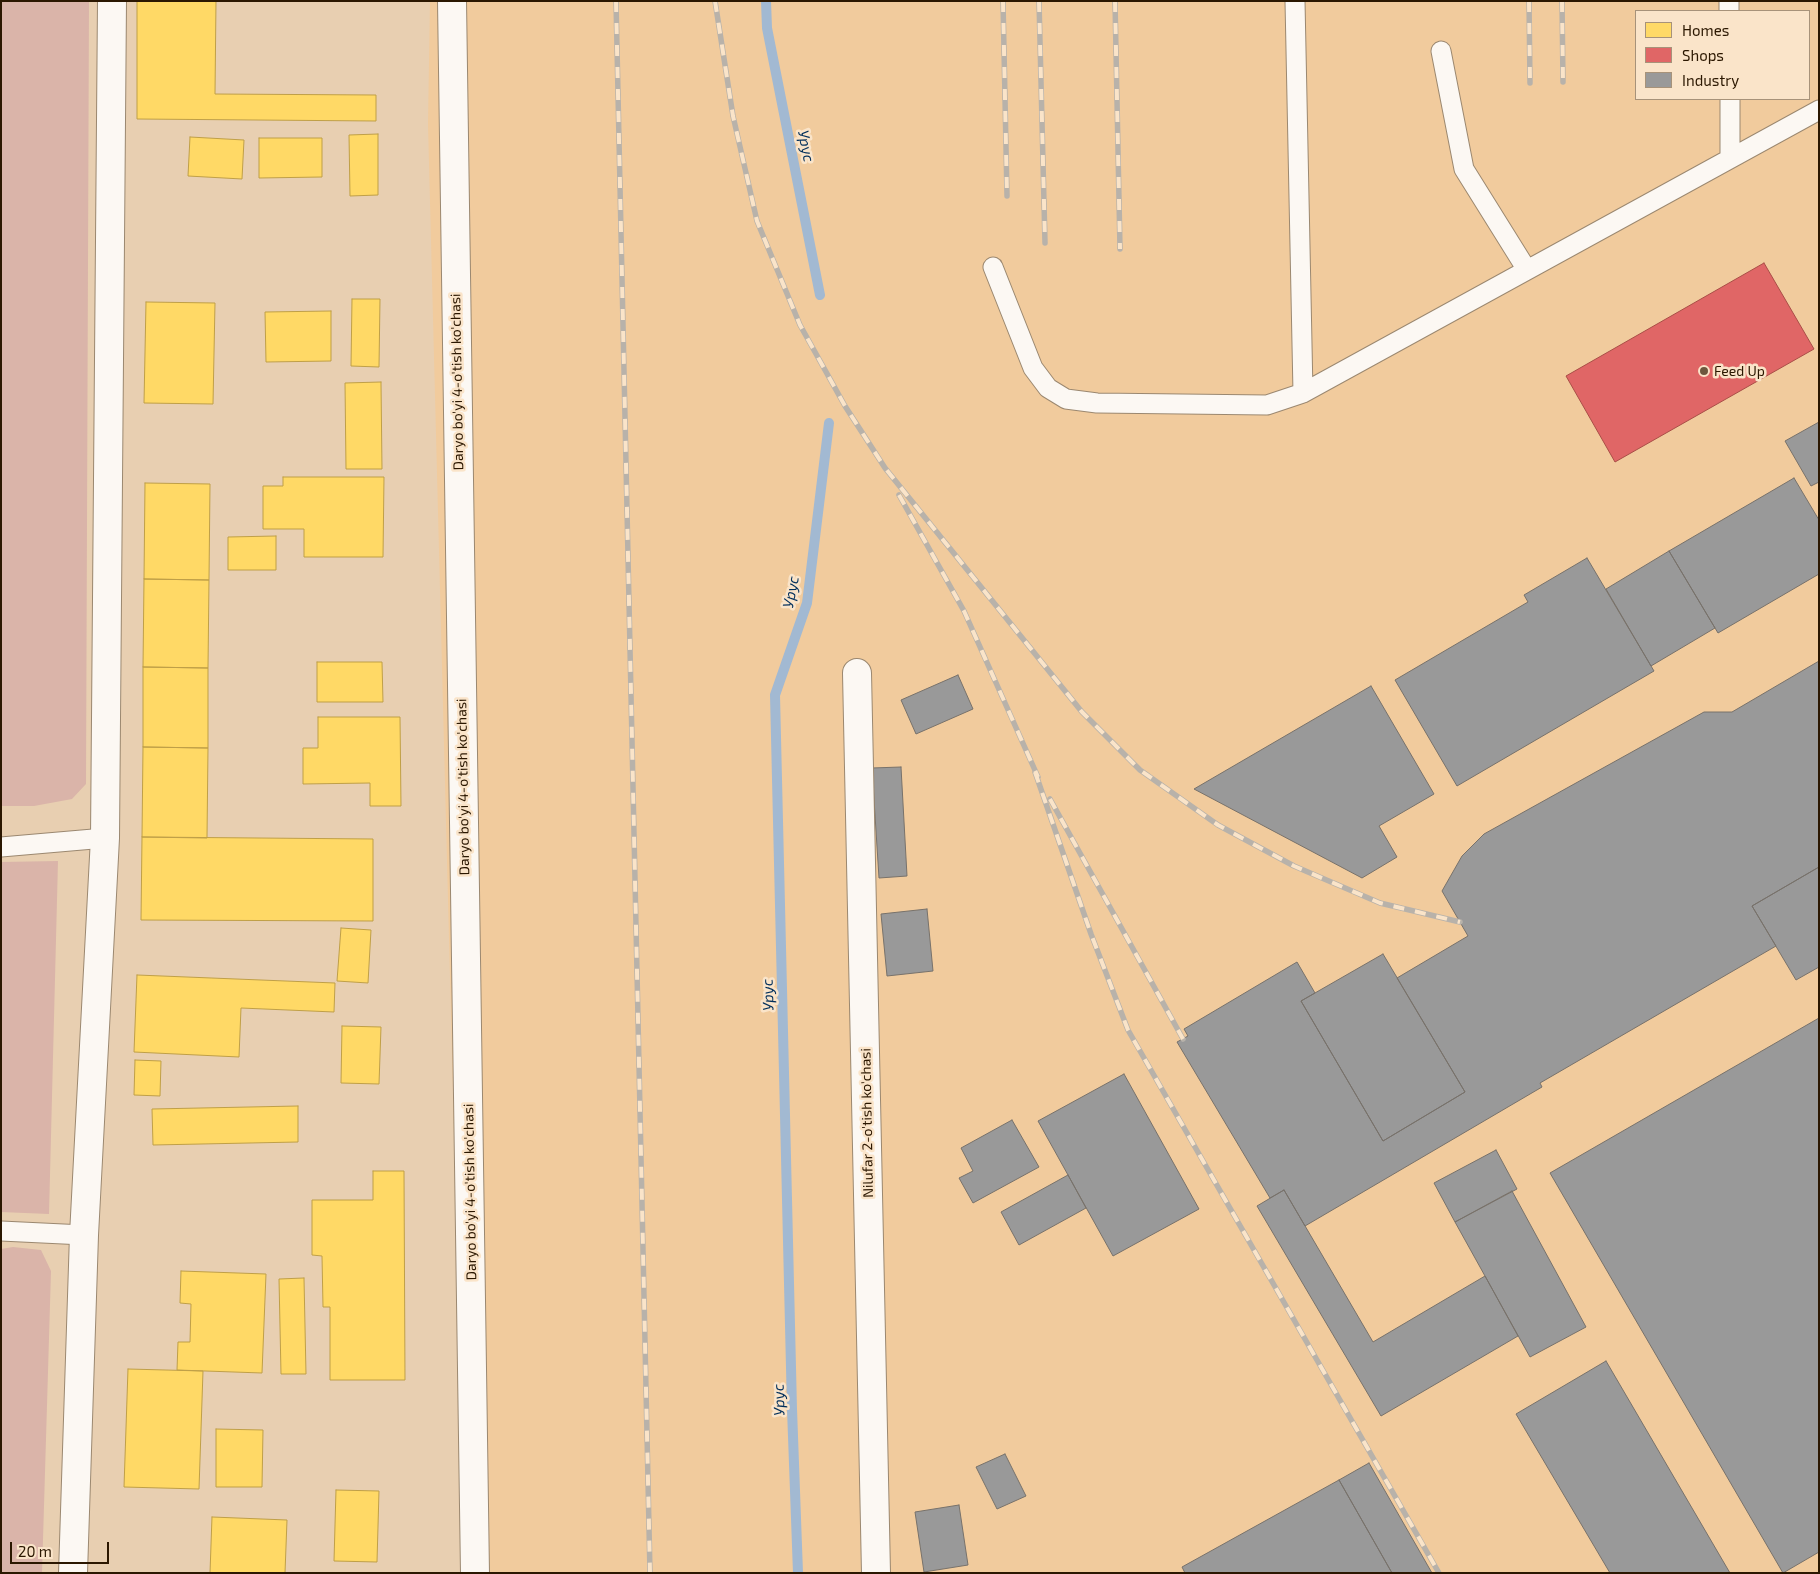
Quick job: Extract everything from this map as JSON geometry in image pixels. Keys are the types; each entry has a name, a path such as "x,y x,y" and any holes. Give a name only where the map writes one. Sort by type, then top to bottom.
{"street":[{"path":"73,1573 84,1235 105,838 112,1"},
{"name":"Daryo bo'yi 4-o'tish ko'chasi","path":"452,1 476,1573"},
{"name":"Nilufar 2-o'tish ko'chasi","path":"857,673 876,1573"}],"lane":[{"path":"1295,1 1303,393"},
{"path":"1441,51 1464,169 1527,270"},
{"path":"1730,100 1730,158"},
{"path":"993,267 1033,368 1048,388 1066,399 1097,403 1267,405 1303,393 1819,110"},
{"path":"1,847 105,838"},
{"path":"1,1231 84,1235"}],"shaded area":[{"path":"1,1 89,1 86,784 72,799 34,806 1,806"},
{"path":"430,1 1819,1 1819,1573 461,1573 457,1248 428,124"},
{"path":"58,861 49,1214 1,1212 1,862"},
{"path":"13,1247 41,1250 51,1271 42,1573 2,1573 1,1249"}],"building: Homes":[{"path":"137,1 216,1 215,94 376,95 376,121 137,119"},
{"path":"378,134 378,195 350,196 349,135"},
{"path":"190,137 244,140 242,179 188,176"},
{"path":"259,138 322,138 322,177 259,178"},
{"path":"352,299 380,299 379,367 351,366"},
{"path":"146,302 215,303 213,404 144,403"},
{"path":"331,311 331,361 266,362 265,312"},
{"path":"381,382 382,469 346,469 345,383"},
{"path":"283,477 384,477 383,557 304,557 304,529 263,529 263,486 283,486"},
{"path":"145,483 210,484 209,580 144,579"},
{"path":"276,536 276,570 228,570 228,537"},
{"path":"144,579 209,580 208,668 143,667"},
{"path":"317,662 382,662 383,702 317,702"},
{"path":"143,667 208,668 208,748 143,747"},
{"path":"318,717 400,717 401,806 370,806 370,783 303,784 303,748 318,748"},
{"path":"143,747 208,748 207,838 142,837"},
{"path":"142,837 373,839 373,921 141,920"},
{"path":"341,928 371,930 368,983 337,981"},
{"path":"137,975 335,983 334,1012 241,1008 239,1057 134,1052"},
{"path":"342,1026 381,1027 379,1084 341,1083"},
{"path":"135,1060 161,1061 160,1096 134,1095"},
{"path":"298,1106 298,1142 153,1145 152,1109"},
{"path":"373,1171 404,1171 405,1380 330,1380 330,1307 323,1307 322,1256 312,1255 312,1200 373,1200"},
{"path":"181,1271 266,1274 262,1373 177,1370 178,1342 190,1342 191,1304 180,1303"},
{"path":"304,1278 306,1374 281,1374 279,1279"},
{"path":"128,1369 203,1371 199,1489 124,1487"},
{"path":"216,1429 263,1430 262,1487 216,1487"},
{"path":"336,1490 379,1491 377,1562 334,1561"},
{"path":"212,1517 287,1520 285,1573 210,1573"}],"building: Shops":[{"path":"1764,263 1814,349 1615,462 1566,376"}],"building: Industry":[{"path":"1819,422 1819,482 1811,486 1785,441"},
{"path":"1794,478 1819,520 1819,574 1718,633 1669,551"},
{"path":"1669,551 1715,628 1651,666 1606,589"},
{"path":"1587,558 1654,671 1457,786 1395,680 1528,602 1524,595"},
{"path":"1819,661 1819,867 1752,906 1776,946 1540,1083 1542,1087 1305,1226 1284,1190 1270,1198 1177,1042 1188,1036 1184,1029 1297,962 1315,993 1301,1001 1383,1141 1465,1092 1397,978 1468,936 1442,891 1462,856 1484,834 1704,712 1732,712"},
{"path":"958,675 973,709 916,734 901,700"},
{"path":"1371,686 1434,794 1379,826 1397,857 1362,878 1194,789"},
{"path":"901,767 907,876 879,878 872,768"},
{"path":"1819,867 1819,967 1796,980 1752,906"},
{"path":"927,909 933,971 887,976 881,914"},
{"path":"1383,954 1465,1092 1383,1141 1301,1001"},
{"path":"1819,1018 1819,1552 1783,1573 1550,1173"},
{"path":"1124,1074 1199,1209 1113,1256 1038,1121"},
{"path":"1012,1120 1039,1167 973,1203 959,1178 973,1171 961,1148"},
{"path":"1496,1150 1517,1189 1455,1222 1434,1183"},
{"path":"1068,1175 1086,1208 1019,1245 1001,1212"},
{"path":"1284,1190 1373,1342 1485,1276 1518,1336 1381,1416 1257,1206"},
{"path":"1512,1191 1586,1327 1530,1357 1455,1222"},
{"path":"1606,1361 1730,1573 1610,1573 1516,1414"},
{"path":"1005,1454 1026,1496 997,1509 976,1467"},
{"path":"1369,1463 1432,1573 1392,1573 1339,1480"},
{"path":"1339,1480 1392,1573 1185,1573 1182,1567"},
{"path":"959,1505 968,1565 924,1572 915,1512"}],"waterway":[{"name":"Урус","path":"766,1 767,28 820,295"},
{"name":"Урус","path":"798,1573 792,1409 775,695 807,603 829,423"}],"railway":[{"path":"616,1 650,1573"},
{"path":"715,1 733,116 757,221 800,325 845,406 885,468 1082,712 1140,770 1218,825 1294,866 1380,903 1460,922"},
{"path":"1003,1 1007,196"},
{"path":"1039,1 1045,243"},
{"path":"1115,1 1120,249"},
{"path":"1529,1 1530,83"},
{"path":"1562,1 1563,82"},
{"path":"899,495 964,611 1038,777"},
{"path":"1035,772 1091,934 1128,1030 1439,1573"},
{"path":"1050,799 1183,1039"}],"place":[{"name":"Feed Up","path":"1704,371"}]}
